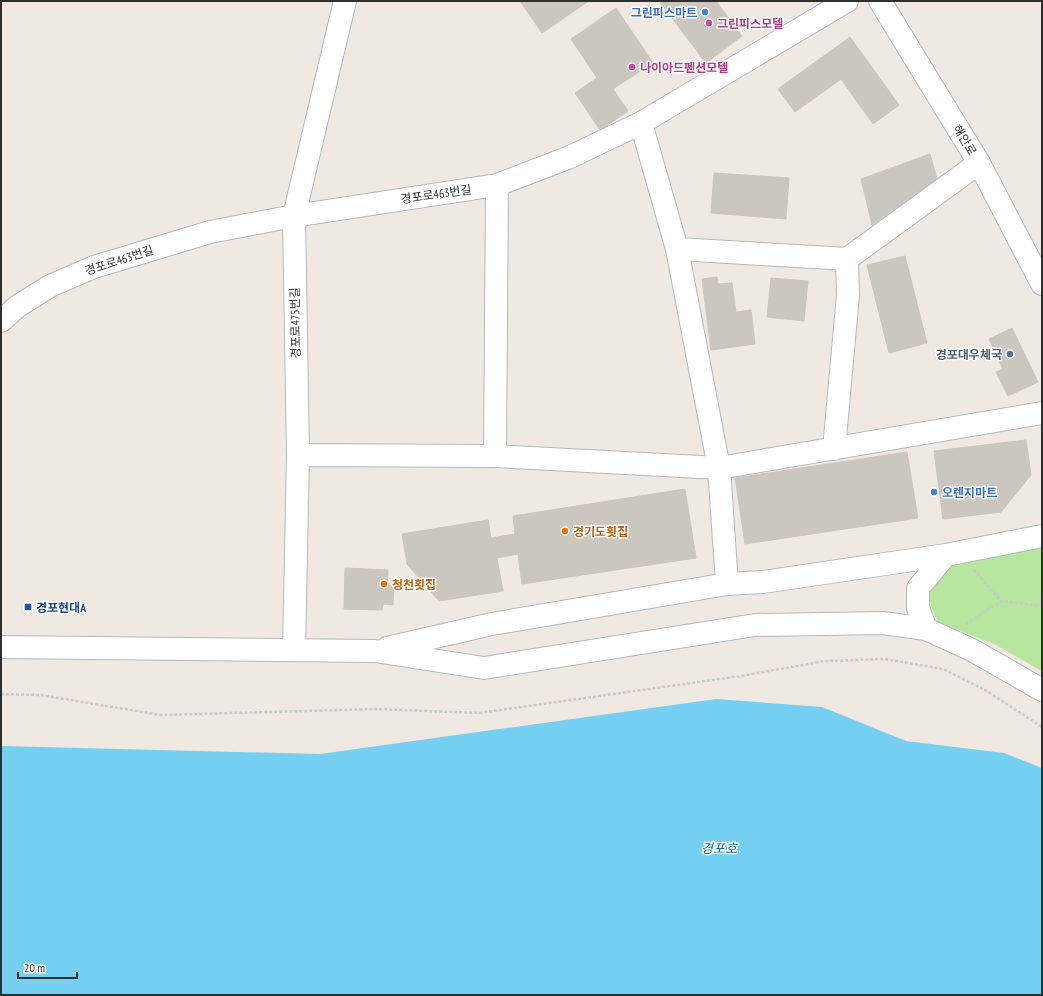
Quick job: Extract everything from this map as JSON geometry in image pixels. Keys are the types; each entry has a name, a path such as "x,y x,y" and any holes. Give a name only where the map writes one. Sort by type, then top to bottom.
{"street":[{"name":"경포로475번길","path":"294,650 298,455 294,216 345,1"},
{"name":"경포로463번길","path":"1,321 18,306 50,286 94,267 210,232 294,216 497,185 570,157 641,123 847,1"},
{"name":"해안로","path":"880,1 979,163 1042,284"},
{"path":"641,123 677,249 719,468 727,584"},
{"path":"677,249 847,259 979,163"},
{"path":"495,456 497,185"},
{"path":"834,449 848,295 847,259"},
{"path":"298,455 495,456 719,468 1042,413"},
{"path":"374,650 492,624 727,584 763,582 946,555 1042,536"},
{"path":"926,629 918,608 918,588 946,555"},
{"path":"1,647 374,650 484,668 755,625 883,623 926,629 972,650 1040,688"}],"path":[{"path":"970,565 1001,601"},
{"path":"962,627 1001,601 1042,606 1042,590"},
{"path":"1,694 40,695 161,715 376,709 479,713 741,676 825,661 885,659 943,669 1011,706 1042,727"}],"green space":[{"path":"1042,547 1042,671 994,644 938,622 931,605 930,592 934,581 946,565"}],"water":[{"name":"경포호","path":"716,699 822,707 906,741 1004,753 1042,768 1042,995 1,995 1,746 320,754"}],"building":[{"path":"520,1 589,1 542,33"},
{"path":"659,1 716,1 742,36 706,63"},
{"path":"616,8 653,63 613,89 628,111 600,130 575,93 597,78 571,39"},
{"path":"850,37 899,105 873,124 841,79 795,112 778,89"},
{"path":"930,154 937,179 872,225 861,179"},
{"path":"714,173 789,178 786,219 711,213"},
{"path":"905,256 927,343 889,353 867,265"},
{"path":"717,277 718,284 732,283 736,312 751,310 755,344 711,350 702,279"},
{"path":"771,278 808,281 804,321 767,317"},
{"name":"경포대우체국","path":"1012,328 1038,382 1008,396 996,372 1003,369 989,339"},
{"path":"1026,440 1031,475 1001,512 943,519 934,451"},
{"path":"907,452 918,518 745,544 735,478"},
{"path":"685,489 696,558 522,584 518,554 497,558 503,591 439,601 407,564 402,534 488,520 491,538 515,534 513,516"},
{"path":"345,568 388,570 387,585 394,585 393,605 383,604 382,610 344,609"}],"place":[{"name":"그린피스마트","path":"705,12"},
{"name":"그린피스모텔","path":"709,23"},
{"name":"나이아드펜션모텔","path":"632,67"},
{"name":"경포대우체국","path":"1010,354"},
{"name":"오렌지마트","path":"934,492"},
{"name":"경기도횟집","path":"565,531"},
{"name":"청천횟집","path":"384,584"},
{"name":"경포현대A","path":"28,607"}]}
